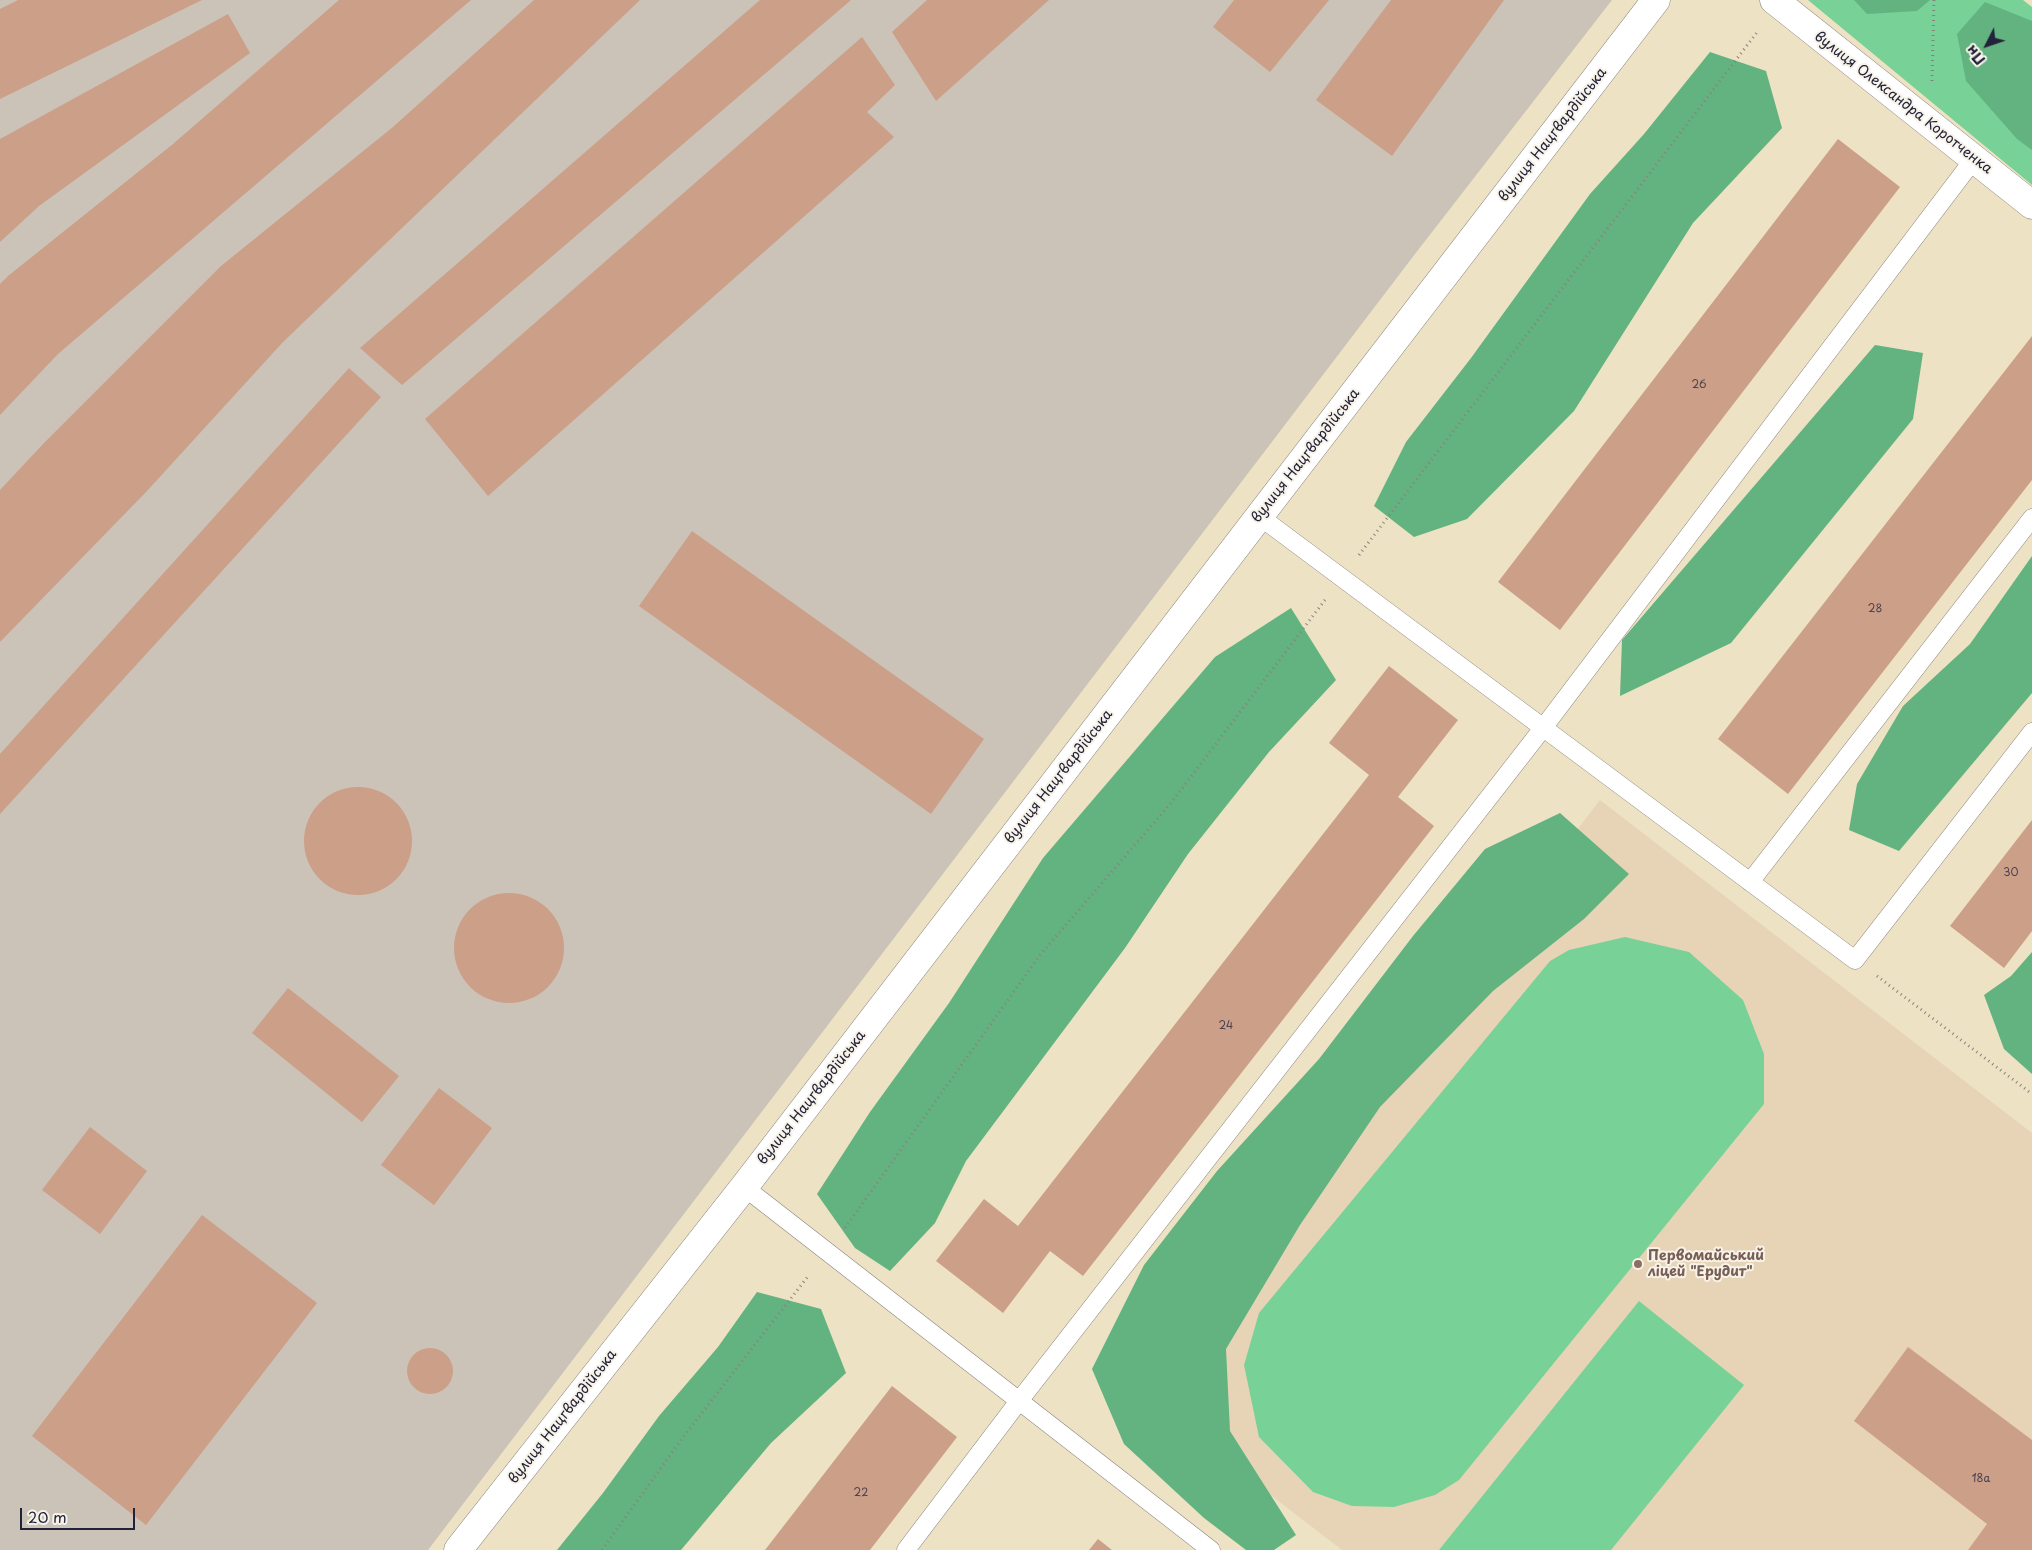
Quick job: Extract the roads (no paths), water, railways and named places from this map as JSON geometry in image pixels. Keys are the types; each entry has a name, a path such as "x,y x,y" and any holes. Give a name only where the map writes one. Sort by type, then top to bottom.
{"street":[{"name":"вулиця Нацгвардійська","path":"458,1550 744,1187 1656,0"},
{"name":"вулиця Олександра Коротченка","path":"1776,2 2032,205"}],"lane":[{"path":"906,1550 1019,1401 1543,728 1974,159"},
{"path":"1259,516 1855,960 2032,732"},
{"path":"1750,882 2032,518"},
{"path":"744,1187 1211,1550"}],"place":[{"name":"Первомайський ліцей \"Ерудит\"","path":"1638,1264"}]}
